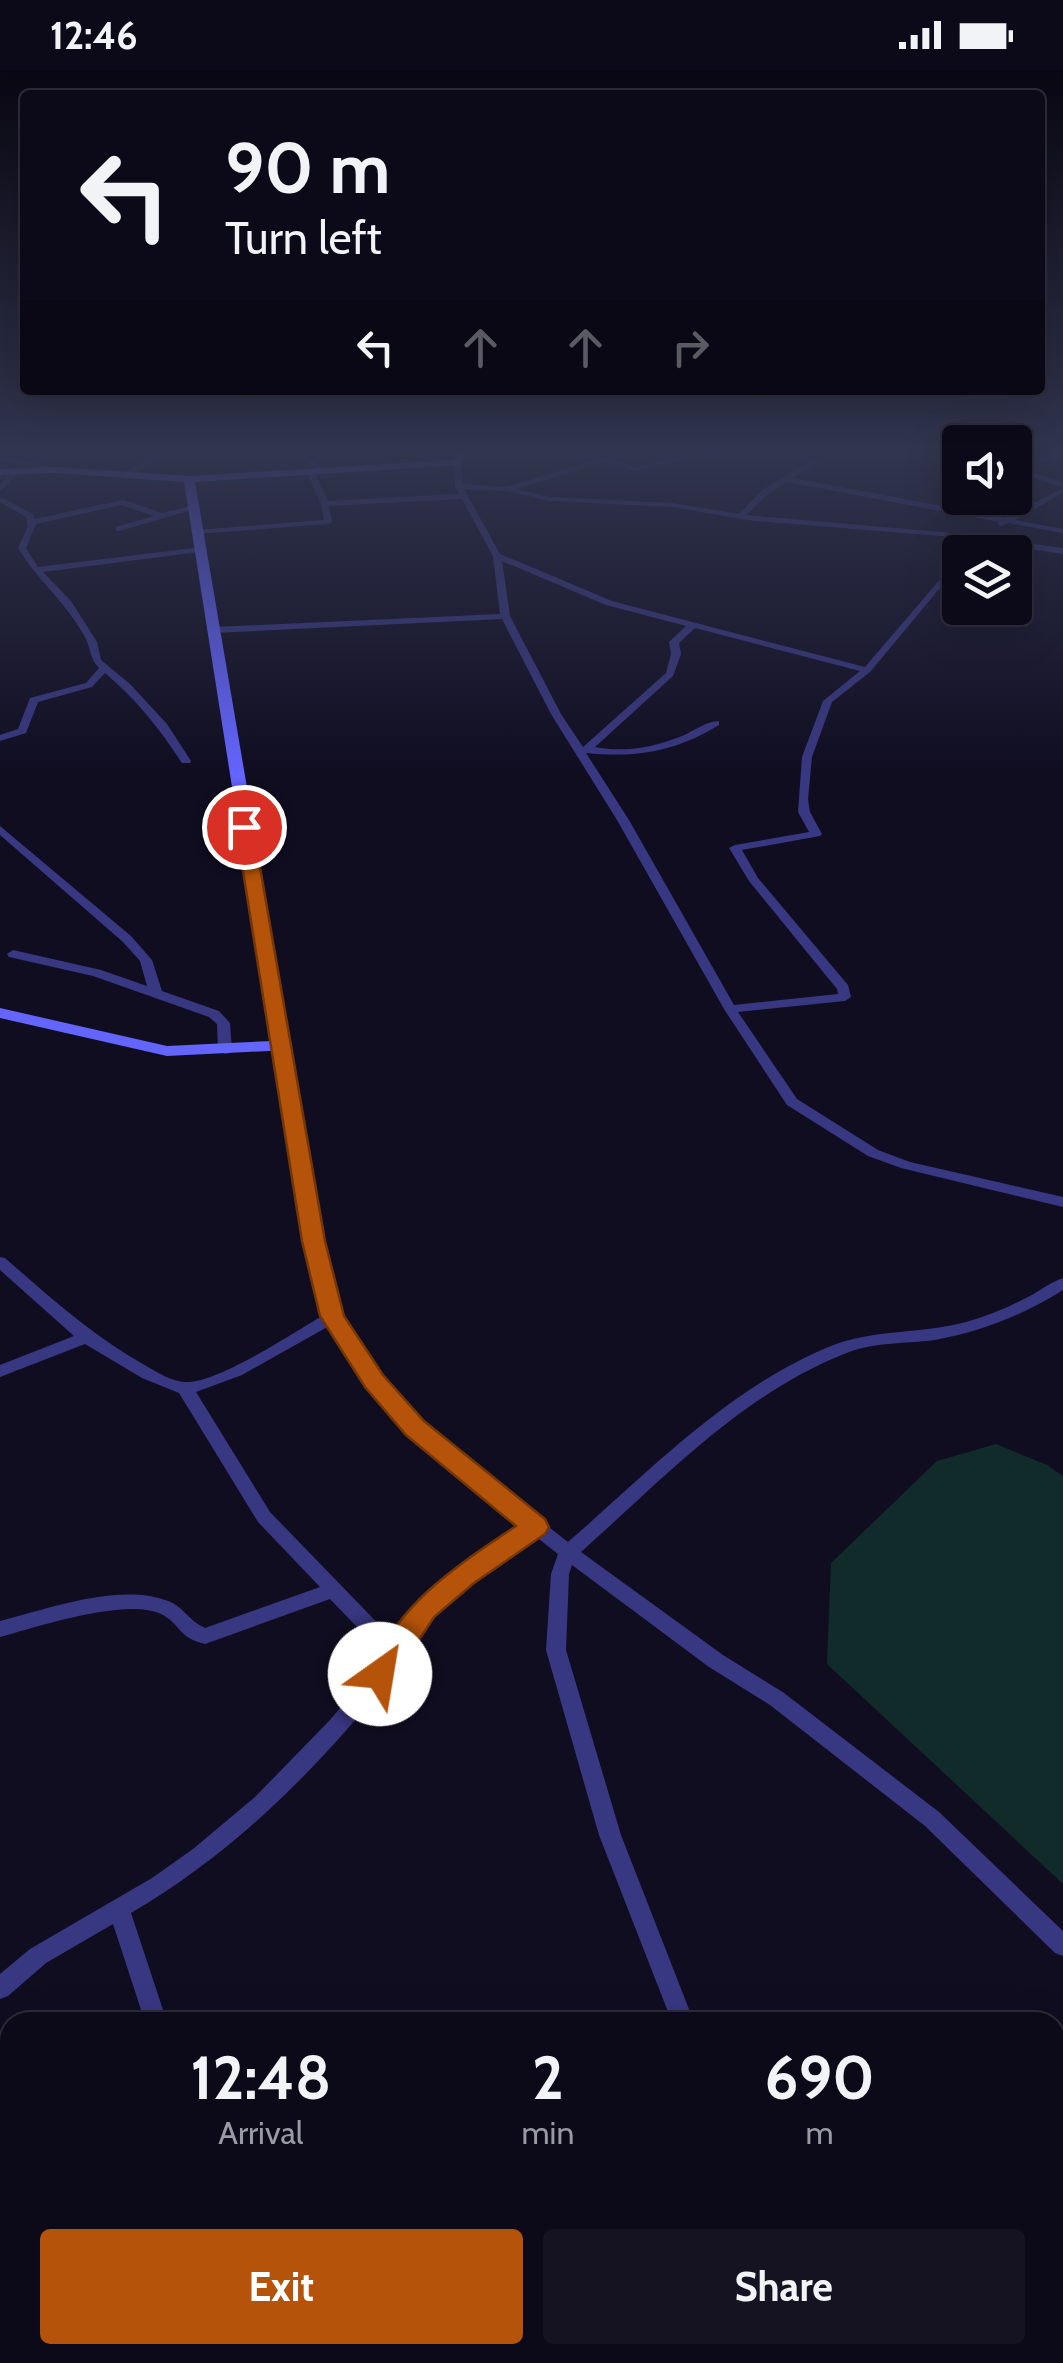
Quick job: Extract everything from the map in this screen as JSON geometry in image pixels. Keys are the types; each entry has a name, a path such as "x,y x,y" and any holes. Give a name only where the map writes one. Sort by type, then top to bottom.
{"street":[{"path":"30,560 67,601 104,668 127,686 163,726 186,760"},
{"path":"36,570 117,560"},
{"path":"201,560 314,1241 332,1316 374,1381 415,1428 568,1552 872,1770 932,1819 1063,1946"},
{"path":"498,560 505,616 730,1010 792,1102 873,1153 906,1165 1063,1202"},
{"path":"506,560 609,604 867,670"},
{"path":"730,1010 836,1002 845,998 844,988 753,879 735,848 816,834 804,812 807,758 828,701 867,670 942,580"},
{"path":"214,630 505,616"},
{"path":"583,750 670,674 676,654 674,642 692,625"},
{"path":"0,738 22,732 34,700 88,685 104,668"},
{"path":"583,750 615,752 672,744 696,737 715,723"},
{"path":"0,828 127,939 146,960 156,993"},
{"path":"13,954 96,973 214,1014 226,1030 225,1050"},
{"path":"0,1013 167,1052 282,1046"},
{"path":"0,1262 86,1337 185,1388 217,1380 332,1316"},
{"path":"679,2012 610,1834 556,1650 560,1574 568,1552 714,1424 817,1358 858,1344 933,1334 1003,1317 1063,1283"},
{"path":"0,1371 86,1337"},
{"path":"185,1388 264,1517 394,1654"},
{"path":"0,1988 38,1956 201,1856 262,1803 350,1712 413,1622 442,1592 536,1527"},
{"path":"0,1629 110,1606 144,1603 166,1607 189,1630 205,1636 333,1590"},
{"path":"118,1910 153,2012"}],"green space":[{"path":"996,1444 1047,1465 1063,1476 1063,1884 827,1664 831,1563 937,1461"}],"route":[{"path":"244,827 314,1241 332,1316 374,1381 415,1428 536,1527 442,1592 413,1622 380,1674"}]}
